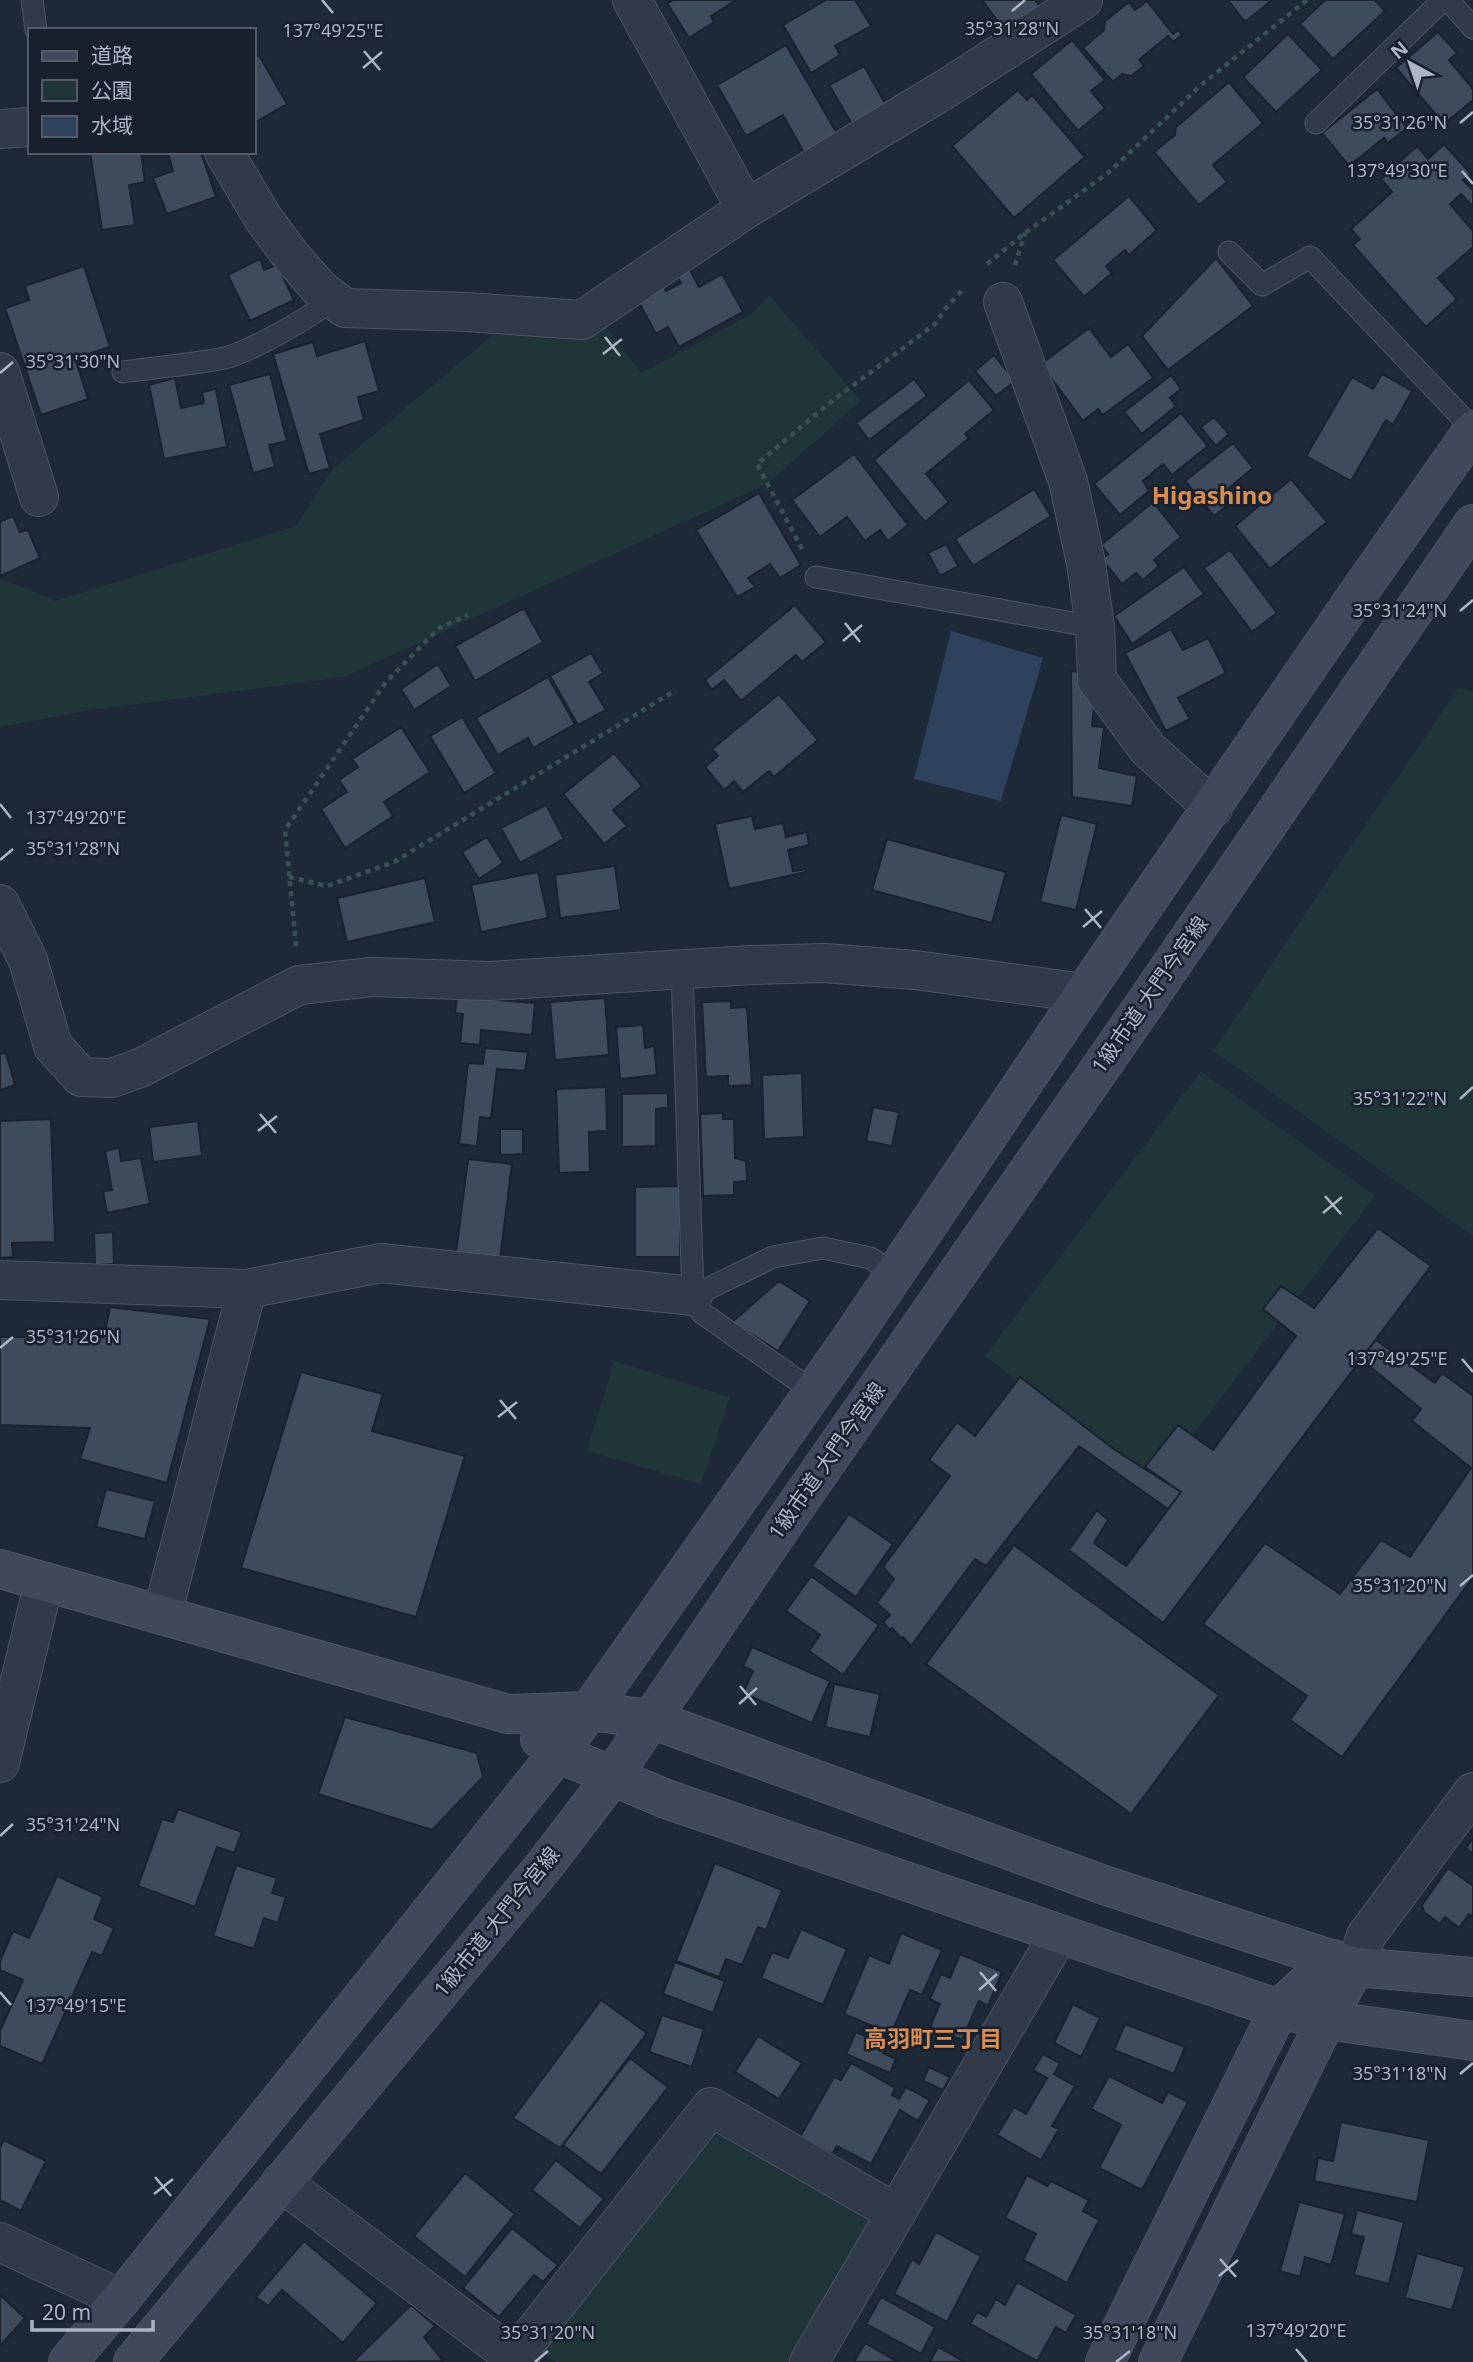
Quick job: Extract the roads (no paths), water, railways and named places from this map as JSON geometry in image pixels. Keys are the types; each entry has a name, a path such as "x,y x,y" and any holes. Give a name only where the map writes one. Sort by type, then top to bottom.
{"street":[{"path":"632,0 746,209"},
{"path":"225,154 263,218 320,289 345,308 467,312 582,320 746,209 947,88 1083,0"},
{"path":"0,129 28,127"},
{"path":"1003,302 1068,481 1086,563 1095,627 1097,680 1148,749 1213,808"},
{"path":"0,372 39,497"},
{"path":"68,2362 121,2300 589,1712 814,1392 1084,993 1473,429"},
{"name":"1級市道 大門今宮線","path":"133,2362 544,1866 612,1777 1473,524"},
{"path":"0,904 29,960 52,1046 81,1077 112,1078 140,1068 299,985 372,977 490,981 824,963 915,970 1084,993"},
{"path":"0,1280 247,1289 381,1263 693,1296"},
{"path":"162,1615 247,1289"},
{"path":"0,1569 508,1714 589,1712 651,1719 718,1746 1104,1885 1351,1954 1473,1978"},
{"path":"0,1763 44,1582"},
{"path":"508,1714 558,1753 666,1799 1279,2009 1326,2020 1473,2041"},
{"path":"1105,2362 1279,2009 1351,1954 1473,1792"},
{"path":"809,2362 1059,1934"},
{"path":"1157,2362 1326,2020 1351,1954"},
{"path":"281,2182 511,2359 711,2107 896,2213"},
{"path":"0,2242 121,2300"}],"lane":[{"path":"32,0 36,28"},
{"path":"1316,123 1445,0 1473,28"},
{"path":"1229,252 1262,285 1310,257 1473,429"},
{"path":"123,372 226,358 324,309 332,298"},
{"path":"816,577 1095,627"},
{"path":"682,969 693,1296 702,1313 814,1392"},
{"path":"693,1296 773,1257 823,1248 870,1258 895,1274"}],"water":[{"path":"951,631 1043,658 1001,801 914,779"}],"district":[{"name":"Higashino","path":"1212,496"},
{"name":"高羽町三丁目","path":"933,2039"}]}
